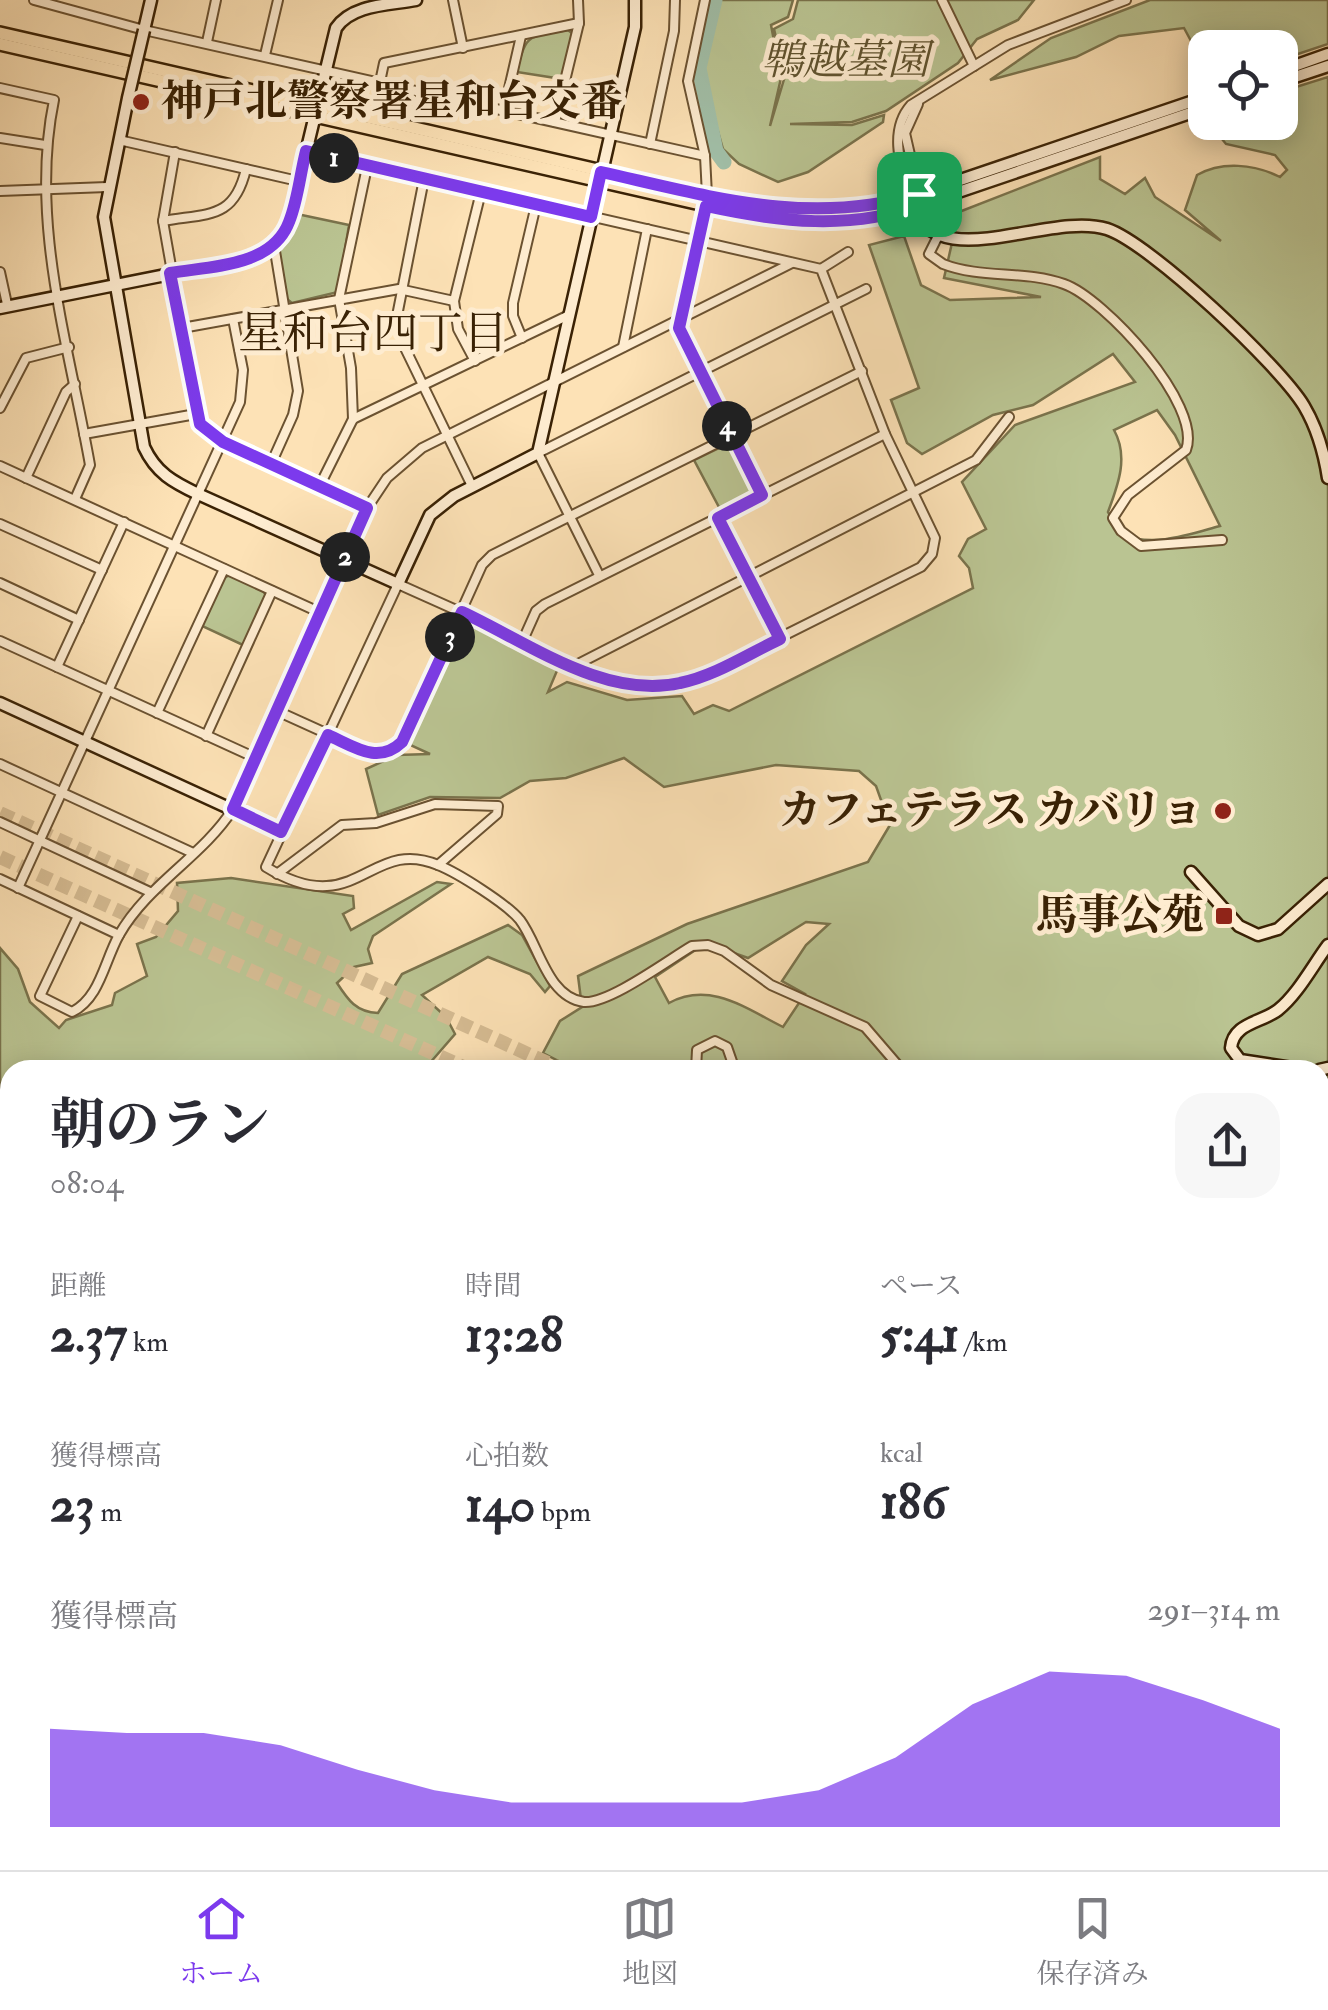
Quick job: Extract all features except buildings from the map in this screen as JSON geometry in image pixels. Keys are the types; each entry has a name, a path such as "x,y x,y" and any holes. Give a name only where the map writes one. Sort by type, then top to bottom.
{"main road":[{"path":"0,34 314,110 813,222 866,220 916,201"},
{"path":"0,44 314,110"}],"street":[{"path":"34,0 58,3 144,30 705,156"},
{"path":"151,0 107,187 104,217 140,424 152,464 168,479 198,494 608,680 646,686 676,684 780,639 921,567 932,554 936,538 885,434 838,304 820,269"},
{"path":"206,42 216,0"},
{"path":"265,55 278,0"},
{"path":"0,272 3,306 251,258 274,245 289,223 336,28 344,17 416,0"},
{"path":"454,0 463,48"},
{"path":"556,122 580,24 578,0"},
{"path":"599,575 538,453 635,27 635,0"},
{"path":"650,144 674,31 675,0"},
{"path":"705,0 688,81 705,156 707,200 679,328 762,495"},
{"path":"942,0 974,66"},
{"path":"1126,0 1046,28 974,66 905,111 898,131 927,231 965,241 1078,224 1127,237 1152,253 1288,384 1312,421 1328,478"},
{"path":"380,82 384,63 580,24"},
{"path":"504,110 520,36"},
{"path":"1298,65 1328,54"},
{"path":"1298,76 1328,66"},
{"path":"0,88 54,100 45,145 43,186 90,465 75,499"},
{"path":"916,201 1188,104"},
{"path":"916,201 1188,113"},
{"path":"0,138 45,145"},
{"path":"119,140 298,181"},
{"path":"306,151 820,269 848,252"},
{"path":"175,152 163,221 196,414 208,434 367,508"},
{"path":"320,486 353,419 351,368 340,299 368,166"},
{"path":"163,221 232,206 240,196 246,169"},
{"path":"424,180 399,289 397,316 404,346 472,486"},
{"path":"0,191 43,186 107,187"},
{"path":"475,361 458,329 454,301 481,192"},
{"path":"522,338 512,316 513,303 536,204"},
{"path":"623,346 646,229"},
{"path":"938,236 930,254 942,264 1071,286 1142,346 1181,413 1189,442 1186,450 1128,495 1114,518 1121,531 1141,546 1222,540"},
{"path":"271,464 293,415 298,391 274,245"},
{"path":"78,916 40,996 72,1012 88,1004 119,935 150,892 220,828 233,809 367,508 403,462 447,435 792,263"},
{"path":"182,328 399,289 454,301"},
{"path":"866,289 472,486 430,515 266,867 302,885 331,889 386,863 411,857 438,865 519,918 555,984 569,998 587,1002 607,996 692,946 708,944 724,950 771,985 865,1027 893,1060"},
{"path":"353,419 569,315"},
{"path":"18,888 223,442 244,388 233,319"},
{"path":"0,408 26,358 69,348"},
{"path":"277,711 374,755 391,753 402,742 482,565 492,555 862,370"},
{"path":"26,478 66,392 75,384"},
{"path":"84,434 196,414"},
{"path":"574,666 976,460 1009,417"},
{"path":"522,640 536,611 599,575 885,434"},
{"path":"0,466 321,613"},
{"path":"718,518 780,639"},
{"path":"57,667 124,522"},
{"path":"0,524 102,570"},
{"path":"157,713 224,569"},
{"path":"0,583 79,620"},
{"path":"206,736 272,591"},
{"path":"0,641 256,758"},
{"path":"0,703 281,832"},
{"path":"0,764 193,852"},
{"path":"277,874 342,825 376,823 436,804 498,806 497,814 438,865"},
{"path":"0,822 150,892"},
{"path":"1191,872 1239,926 1258,935 1278,928 1328,884"},
{"path":"0,880 119,935"},
{"path":"1240,1060 1231,1048 1237,1030 1282,1006 1328,945"},
{"path":"696,1060 697,1050 719,1041 728,1046 732,1060"}],"green space":[{"name":"鵯越墓園","path":"717,0 793,0 788,17 771,25 781,78 770,126 785,76 774,29 793,19 798,0 1034,0 1018,20 977,39 958,63 886,111 852,122 790,124 852,125 884,115 883,122 808,172 778,182 739,164 723,149 701,72"},
{"path":"1150,0 1328,0 1328,44 1298,54 1298,30 1188,30 1188,35 1184,28 1119,36 1076,57 990,80 1051,38"},
{"path":"568,30 573,34 562,79 517,72 523,50 531,39"},
{"path":"1328,77 1328,1060 557,1060 543,1053 560,1021 582,1007 578,976 687,924 868,862 890,825 876,786 859,771 776,765 664,787 624,758 566,778 530,781 500,798 430,797 378,815 366,769 397,755 430,754 408,744 461,626 467,624 559,666 548,692 567,682 627,700 682,696 694,714 713,705 729,711 973,588 969,568 959,556 968,539 986,529 962,482 1015,425 1135,382 1113,354 1033,405 993,415 922,454 907,443 891,400 919,388 869,245 904,236 921,285 950,300 1041,297 944,278 959,212 1100,157 1100,179 1125,194 1145,178 1155,197 1221,241 1185,210 1197,175 1227,166 1260,169 1280,177 1287,170 1275,155 1223,140 1298,140 1298,86","holes":["1157,410 1175,435 1220,526 1171,538 1147,540 1122,535 1108,512 1121,461 1114,430","806,922 829,924 806,945 782,981 805,994 783,1027 741,1005 713,996 684,997 669,1003 655,977 706,943 748,958"]},
{"path":"297,214 349,225 338,292 292,303 287,299 279,252"},
{"path":"725,445 731,447 752,488 749,495 720,509 694,460"},
{"path":"230,575 263,590 266,596 243,645 202,626 224,578"},
{"path":"231,878 353,896 354,908 343,914 351,930 437,882 451,884 373,936 368,949 372,963 354,967 337,983 349,1000 364,1010 378,1013 402,974 508,925 522,935 550,986 545,992 530,974 488,957 422,995 446,1017 455,1034 432,1060 0,1060 0,948 18,969 30,1002 59,1028 66,1020 112,1005 115,993 147,976 137,944 156,937 178,911 177,883"}],"waterway":[{"path":"715,0 699,68 716,151 724,162"},
{"path":"911,101 960,70"}],"tunnel":[{"path":"0,813 541,1060"},
{"path":"0,857 448,1060"}],"place":[{"name":"神戸北警察署星和台交番","path":"141,102"},
{"name":"カフェテラス カバリョ","path":"1223,811"},
{"name":"馬事公苑","path":"1224,916"}],"district":[{"name":"星和台四丁目","path":"373,334"}],"route":[{"path":"306,151 591,217 601,172 784,210 865,208 919,194 923,204 913,208 841,222 782,220 706,206 679,328 762,495 718,518 780,639 697,679 646,686 608,680 462,612 402,742 391,753 374,755 328,735 281,832 233,809 367,508 208,434 196,414 170,273 251,258 274,245 289,223 306,151"}]}
